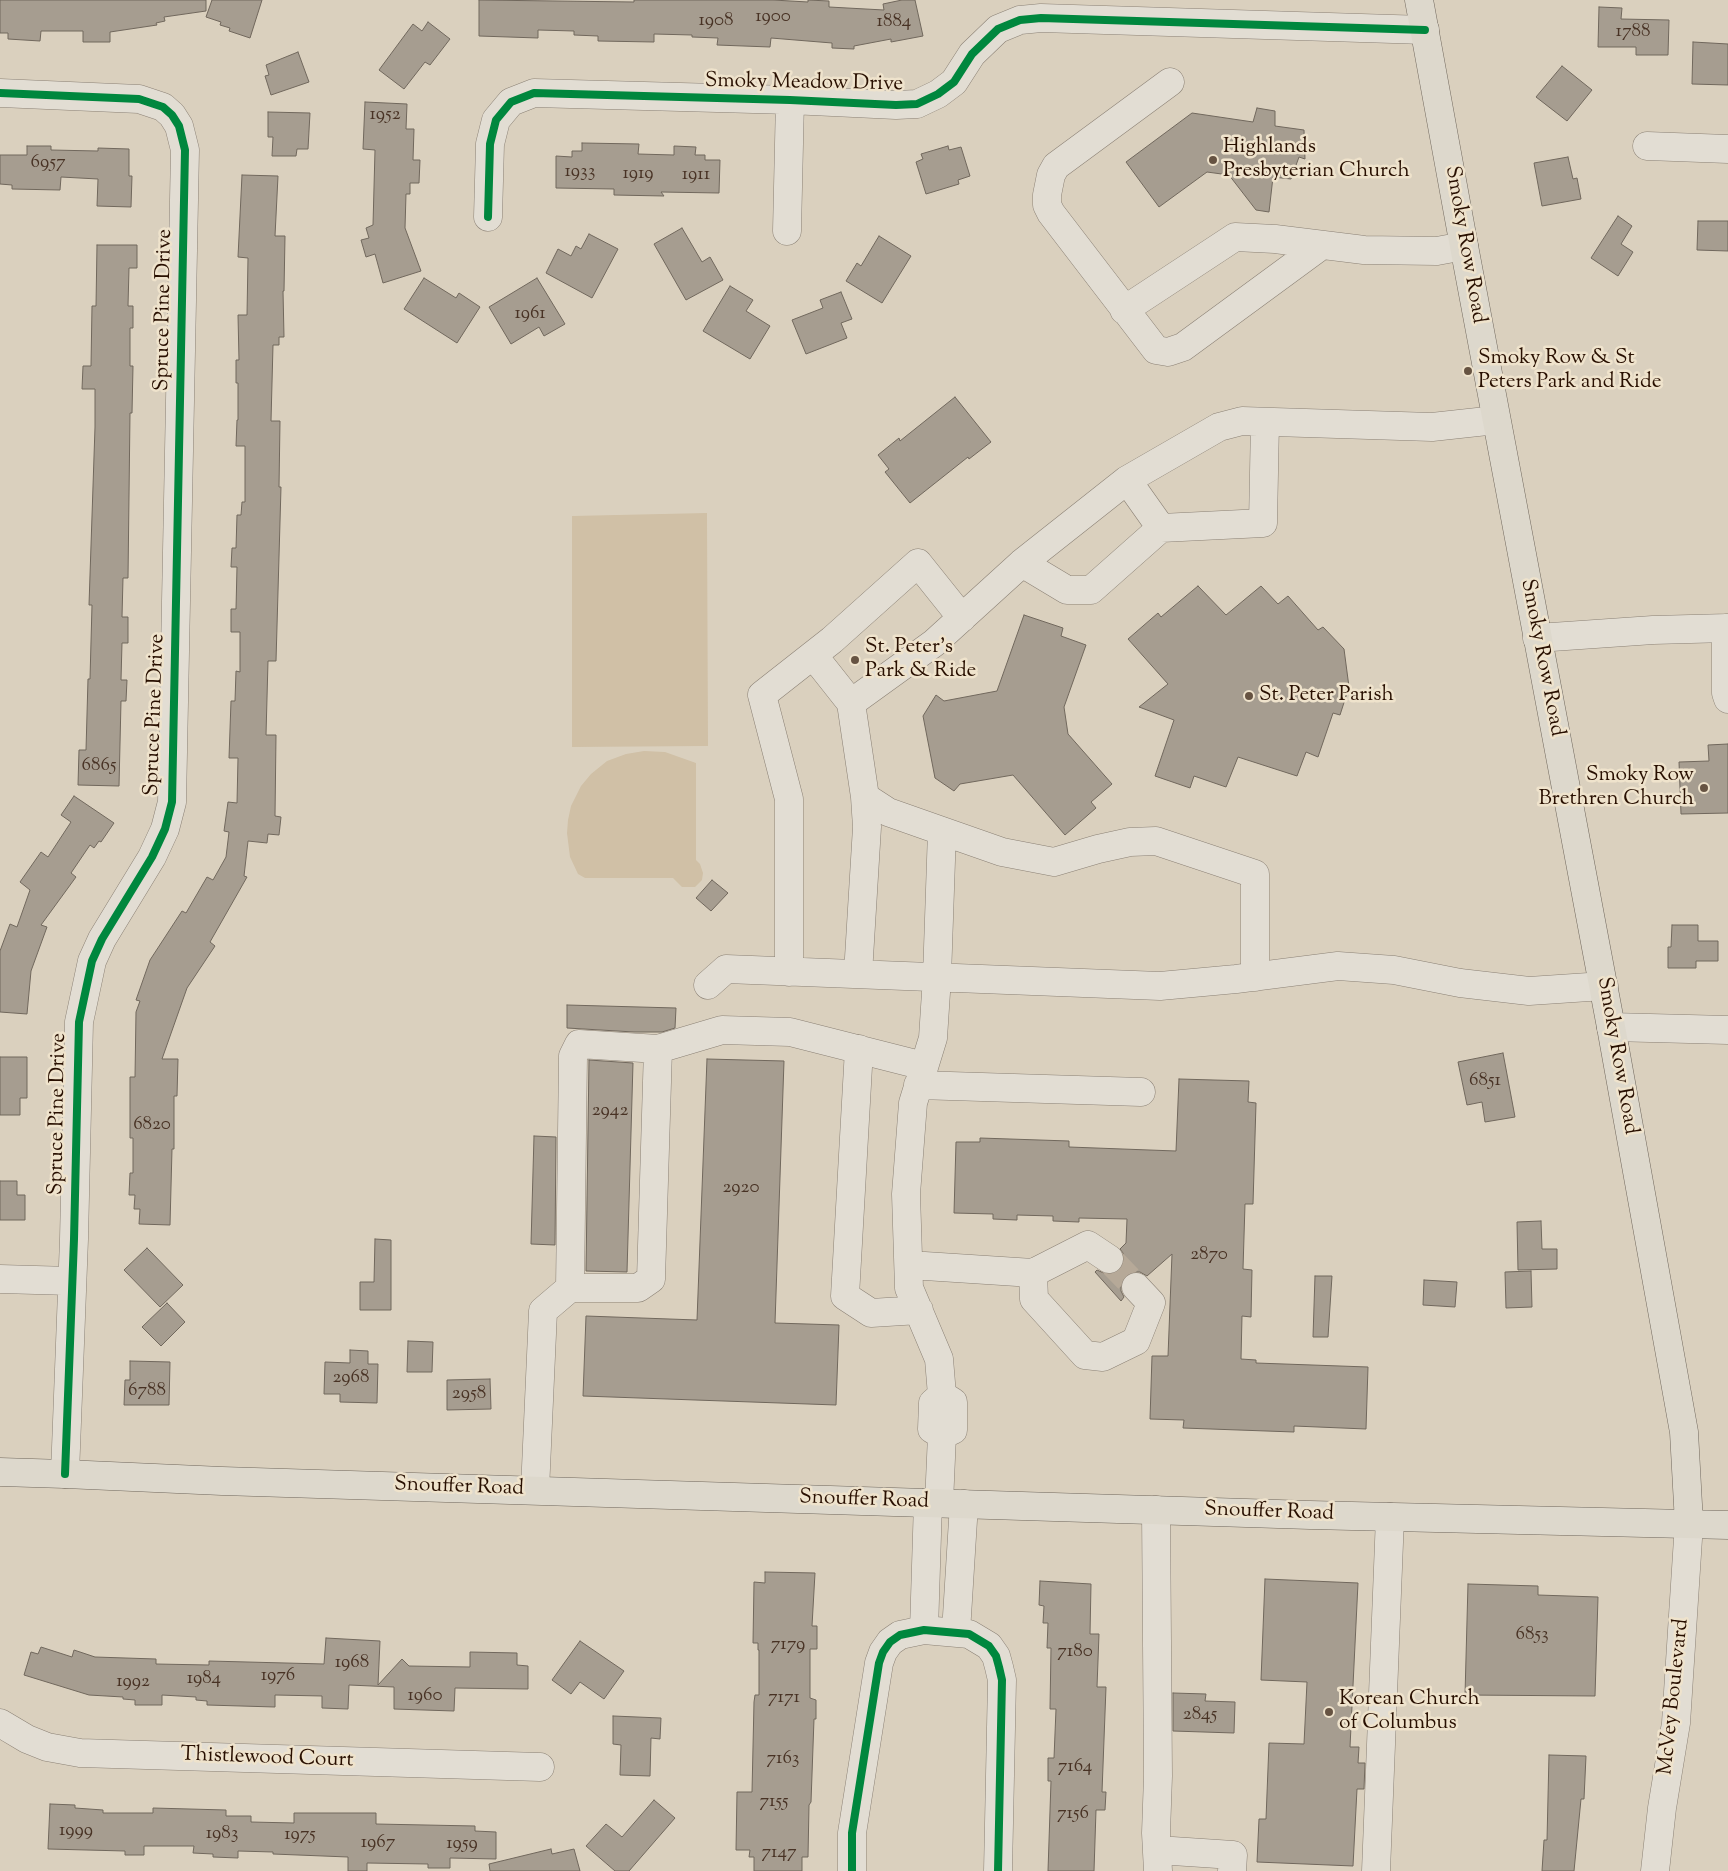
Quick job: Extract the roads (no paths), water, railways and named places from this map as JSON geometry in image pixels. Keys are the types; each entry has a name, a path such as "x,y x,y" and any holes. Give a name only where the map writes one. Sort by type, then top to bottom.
{"main road":[{"name":"Smoky Row Road","path":"1419,0 1496,420 1604,986 1684,1432 1688,1523"},
{"name":"Snouffer Road","path":"0,1472 222,1481 1156,1510 1728,1525"}],"street":[{"name":"Smoky Meadow Drive","path":"488,216 490,144 496,120 511,102 534,93 896,105 917,104 938,94 954,82 972,54 998,29 1020,20 1041,18 1425,30"},
{"path":"1170,82 1056,166 1049,183 1048,205 1051,214 1156,350 1168,352 1183,347 1322,245"},
{"name":"Spruce Pine Drive","path":"0,93 140,99 163,107 172,115 179,126 185,150 172,802 165,829 152,857 102,940 92,961 85,986 79,1022 74,1239 65,1474"},
{"path":"787,231 790,100"},
{"path":"1648,146 1728,149"},
{"path":"1124,310 1235,237 1275,239 1364,250 1437,251 1464,246"},
{"path":"851,703 934,643 1022,563 1127,480 1219,426 1242,421 1432,426 1496,420"},
{"path":"1022,563 1067,590 1091,590 1161,528 1263,523 1265,422"},
{"path":"1127,480 1161,528"},
{"path":"789,972 789,799 762,695 832,640 918,563 962,618"},
{"path":"1537,638 1653,630 1727,628 1726,693 1728,699"},
{"path":"813,655 851,703 865,797 867,827 858,974"},
{"path":"865,797 888,812 1002,852 1054,862 1098,848 1130,842 1156,840 1255,874 1255,977"},
{"path":"942,832 938,977 933,1038 913,1102 906,1194 910,1288 940,1359 942,1395 953,1402 953,1430 942,1435 944,1503 956,1632"},
{"path":"708,985 726,969 1160,986 1255,977 1338,966 1394,970 1460,983 1529,991 1604,986"},
{"path":"1611,1027 1728,1030"},
{"path":"570,1288 573,1056 579,1044 658,1049 722,1030 790,1032 858,1049 921,1076 1141,1092"},
{"path":"535,1490 543,1311 570,1288 638,1288 651,1279 658,1049"},
{"path":"858,1049 846,1296 871,1313 919,1310"},
{"path":"1034,1286 1088,1246 1110,1259"},
{"path":"909,1265 1034,1286 1085,1355 1102,1356 1136,1341 1151,1304 1136,1287"},
{"path":"0,1279 71,1281"},
{"path":"924,1630 944,1503"},
{"path":"1156,1510 1158,1861 1233,1855 1232,1871"},
{"path":"1376,1871 1390,1517"},
{"name":"McVey Boulevard","path":"1655,1871 1662,1808 1676,1723 1688,1523"},
{"path":"852,1871 852,1833 879,1663 883,1652 890,1642 900,1635 924,1630 970,1634 989,1646 996,1656 1000,1667 1002,1680 998,1871"},
{"name":"Thistlewood Court","path":"0,1723 27,1739 47,1747 80,1754 540,1767"}],"tunnel":[{"path":"1109,1259 1136,1287"}],"place":[{"name":"Highlands Presbyterian Church","path":"1213,160"},
{"name":"Smoky Row & St Peters Park and Ride","path":"1468,371"},
{"name":"St. Peter's Park & Ride","path":"855,660"},
{"name":"St. Peter Parish","path":"1249,696"},
{"name":"Smoky Row Brethren Church","path":"1704,788"},
{"name":"Korean Church of Columbus","path":"1329,1712"}]}
